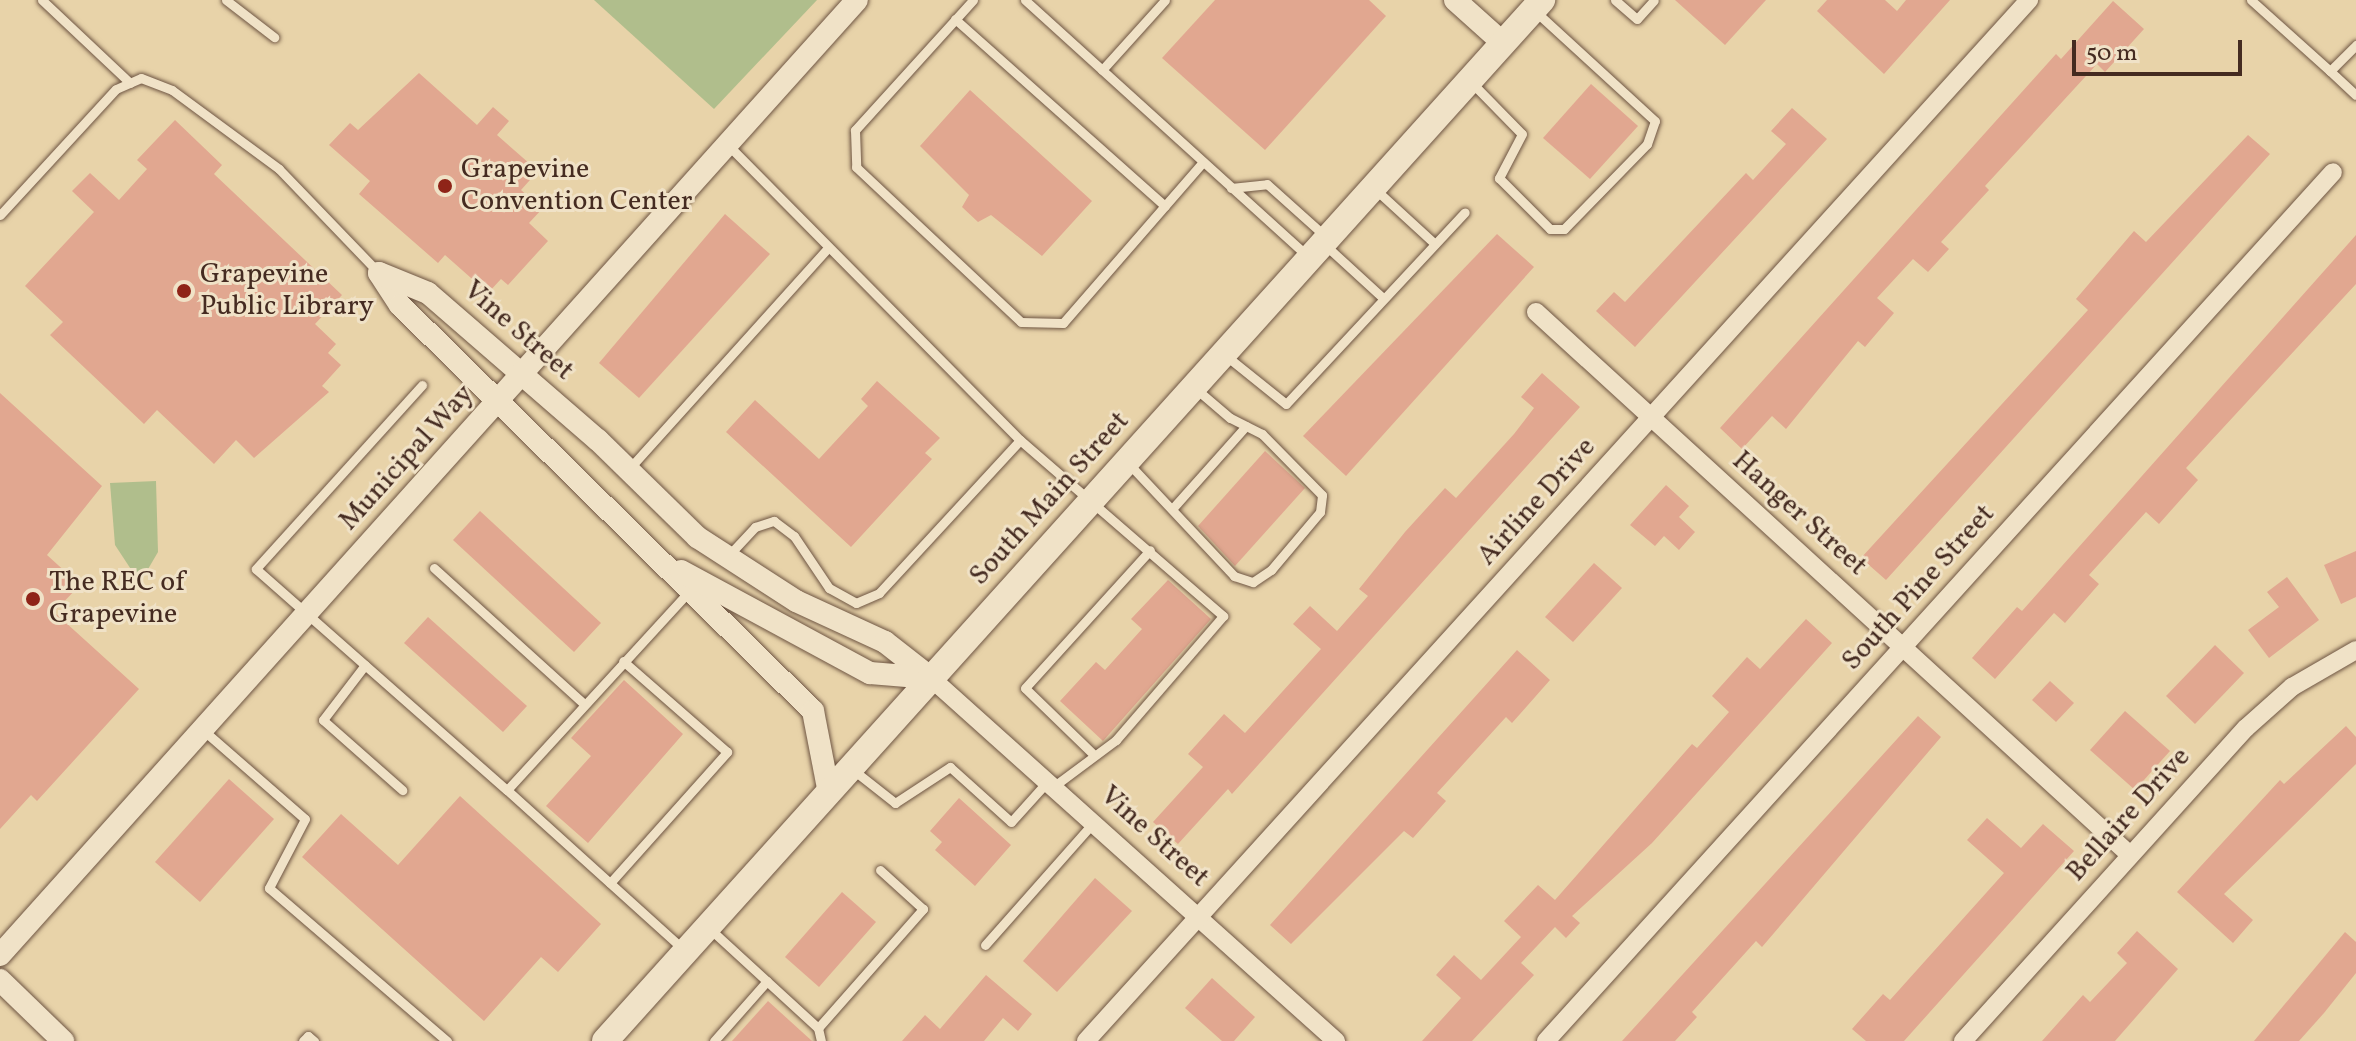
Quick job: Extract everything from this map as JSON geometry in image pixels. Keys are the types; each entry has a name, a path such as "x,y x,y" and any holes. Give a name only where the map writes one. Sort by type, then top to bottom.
{"main road":[{"name":"South Main Street","path":"605,1041 828,788 931,678 1538,5"}],"street":[{"name":"Municipal Way","path":"0,955 857,0"},
{"path":"1455,0 1503,43"},
{"name":"Airline Drive","path":"1086,1041 2029,0"},
{"name":"South Pine Street","path":"1546,1041 2333,172"},
{"path":"379,273 400,305 502,399 813,711 828,788"},
{"name":"Vine Street","path":"379,273 428,293 726,559 796,601 885,642 931,678 1336,1041"},
{"name":"Hanger Street","path":"1536,312 2130,855"},
{"path":"659,559 870,673 931,678"},
{"name":"Bellaire Drive","path":"1963,1041 2246,728 2292,687 2356,650"},
{"path":"0,980 63,1041"}],"lane":[{"path":"42,0 130,83"},
{"path":"226,0 274,37"},
{"path":"973,0 855,130 856,167 1021,322 1063,323 1203,162"},
{"path":"1025,0 1231,188 1320,247 1383,298"},
{"path":"1102,70 1165,0"},
{"path":"1615,0 1637,19 1654,0"},
{"path":"2251,0 2356,95"},
{"path":"1470,80 1522,134 1499,178 1550,229 1564,229 1647,144 1655,121 1538,5"},
{"path":"955,19 1165,206"},
{"path":"2330,71 2356,45"},
{"path":"0,215 116,89 141,78 172,90 242,139 304,193 379,273"},
{"path":"728,145 1020,440 1089,503 1150,550 1223,616 1116,740 1092,753 1050,784 1011,822 950,767 895,803 849,766"},
{"path":"1231,188 1267,184 1320,247"},
{"path":"1373,188 1435,244"},
{"path":"1223,354 1286,404 1465,212"},
{"path":"628,470 828,248"},
{"path":"422,385 256,569 686,951"},
{"path":"1127,461 1234,576 1253,582 1271,570 1320,512 1322,495 1262,434 1193,387"},
{"path":"1172,509 1246,426"},
{"path":"726,559 755,527 774,521 794,536 829,588 856,603 879,593 1020,440"},
{"path":"1092,753 1025,688 1150,550"},
{"path":"434,568 584,704"},
{"path":"507,790 690,590"},
{"path":"610,883 727,752 623,661"},
{"path":"365,665 323,720 402,790"},
{"path":"203,730 305,819 269,888 447,1041"},
{"path":"985,945 1093,823"},
{"path":"818,1028 923,909 880,870"},
{"path":"708,927 818,1028 821,1041"},
{"path":"714,1041 767,981"},
{"path":"303,1041 308,1036 314,1041"}],"green space":[{"path":"594,0 817,0 714,109"},
{"path":"156,481 158,552 144,576 136,577 115,545 110,483"}],"building":[{"path":"1215,0 1369,0 1386,16 1265,150 1162,58"},
{"path":"1675,0 1766,0 1725,45"},
{"path":"1827,0 1885,0 1897,11 1906,0 1950,0 1884,74 1817,11"},
{"path":"2113,1 2144,29 2105,72 2097,64 1985,186 1989,190 1941,242 1949,249 1928,272 1913,259 1877,298 1894,313 1865,347 1858,341 1786,429 1772,416 1742,449 1720,428 2056,54 2061,59"},
{"name":"Grapevine Convention Center","path":"419,73 477,125 493,107 509,121 497,135 538,171 521,190 542,209 529,223 548,241 508,285 501,279 488,293 445,255 438,263 359,194 370,181 329,145 350,123 358,130"},
{"path":"1591,84 1638,126 1590,179 1543,138"},
{"path":"970,90 1092,201 1042,256 991,215 978,222 962,207 969,195 920,146"},
{"path":"1792,108 1827,139 1635,347 1596,311 1614,292 1625,302 1746,173 1753,180 1786,144 1771,131"},
{"name":"Grapevine Public Library","path":"175,120 222,165 214,174 342,295 315,324 336,344 328,353 341,365 322,386 329,392 254,458 236,440 214,464 157,410 144,424 50,335 63,322 25,286 94,212 72,191 90,173 119,200 147,169 137,160"},
{"path":"2248,135 2270,154 1886,580 1861,558 2088,310 2076,299 2134,231 2146,242"},
{"path":"725,214 770,254 639,398 599,363"},
{"path":"1497,234 1534,267 1346,476 1303,436"},
{"path":"2356,235 2356,284 2186,468 2198,480 2159,524 2146,512 2089,575 2099,584 2065,623 2054,613 1995,679 1972,658 2017,607 2022,611"},
{"path":"1542,373 1580,407 1232,794 1228,789 1178,844 1153,822 1203,767 1188,754 1224,714 1245,733 1321,649 1293,624 1310,606 1337,631 1368,596 1359,589 1405,532 1445,488 1456,498 1514,434 1534,408 1521,397"},
{"path":"877,381 940,438 925,453 932,459 851,547 726,432 755,400 819,459 868,406 861,399"},
{"name":"The REC of Grapevine","path":"0,393 102,486 47,555 80,585 54,612 139,689 37,801 31,795 0,829"},
{"path":"1265,451 1305,488 1235,566 1198,526"},
{"path":"1666,485 1689,506 1679,517 1695,532 1679,550 1664,536 1655,546 1630,525"},
{"path":"480,511 601,623 574,652 453,540"},
{"path":"2356,551 2356,597 2341,604 2324,565"},
{"path":"1594,563 1622,588 1573,642 1545,617"},
{"path":"2287,577 2319,620 2269,658 2248,630 2279,607 2267,592"},
{"path":"1168,580 1211,619 1103,741 1060,701 1096,662 1105,670 1142,629 1131,619"},
{"path":"428,617 527,706 503,732 404,643"},
{"path":"1806,619 1832,643 1652,843 1572,916 1580,923 1566,938 1555,927 1521,963 1534,975 1472,1041 1422,1041 1461,998 1436,975 1454,955 1481,980 1521,937 1504,921 1538,885 1555,900 1692,744 1697,748 1729,712 1712,696 1747,657 1760,669"},
{"path":"2215,645 2244,673 2195,724 2166,696"},
{"path":"1517,650 1550,680 1512,723 1506,717 1437,793 1446,801 1413,838 1404,831 1291,944 1270,925"},
{"path":"624,680 683,734 588,843 546,806 591,756 571,738"},
{"path":"2050,681 2074,703 2056,722 2032,700"},
{"path":"2125,711 2170,751 2135,790 2090,750"},
{"path":"1918,716 1941,737 1762,947 1756,941 1692,1012 1697,1017 1675,1041 1622,1041"},
{"path":"2346,726 2356,737 2356,764 2224,894 2253,920 2233,943 2177,892 2280,780 2284,784"},
{"path":"229,779 274,819 200,902 155,862"},
{"path":"460,796 601,924 558,972 541,957 484,1021 302,857 341,814 398,865"},
{"path":"959,798 1011,845 975,886 935,850 942,842 930,831"},
{"path":"1987,818 2021,848 2043,824 2074,851 1904,1041 1866,1041 1852,1029 1883,994 1890,1000 2004,873 1967,840"},
{"path":"1095,878 1132,911 1057,992 1023,961"},
{"path":"842,892 876,922 819,987 785,957"},
{"path":"2137,931 2178,969 2115,1041 2042,1041 2083,995 2090,1002 2127,963 2117,953"},
{"path":"2345,932 2356,942 2356,973 2324,1013 2299,1041 2254,1041"},
{"path":"986,975 1032,1014 1018,1031 1003,1018 984,1041 902,1041 925,1015 940,1029"},
{"path":"1212,978 1255,1017 1234,1041 1222,1041 1185,1008"},
{"path":"768,1001 812,1041 732,1041"}],"place":[{"name":"Grapevine Convention Center","path":"445,186"},
{"name":"Grapevine Public Library","path":"184,291"},
{"name":"The REC of Grapevine","path":"33,599"}]}
